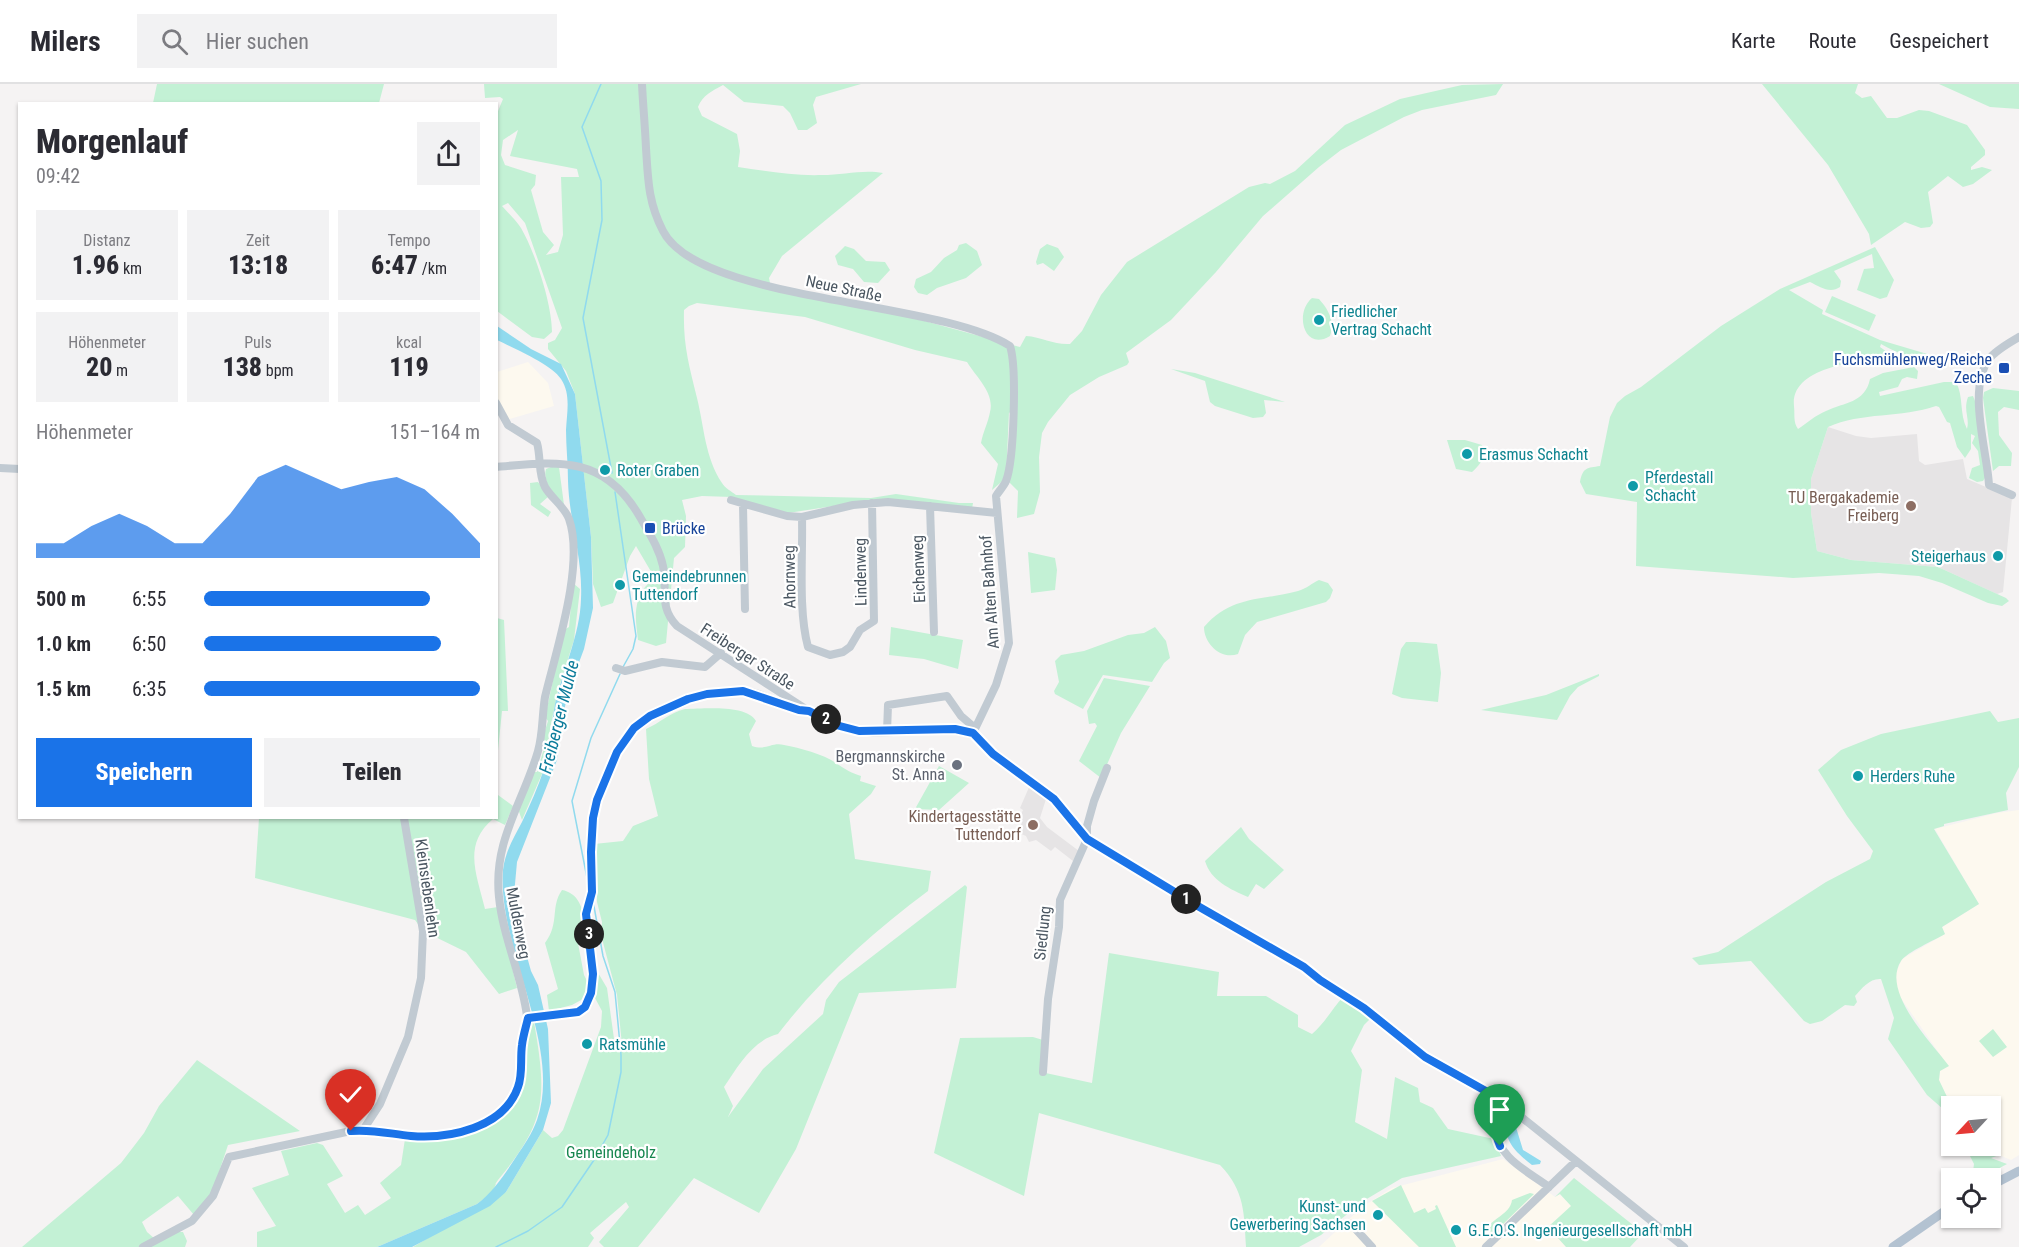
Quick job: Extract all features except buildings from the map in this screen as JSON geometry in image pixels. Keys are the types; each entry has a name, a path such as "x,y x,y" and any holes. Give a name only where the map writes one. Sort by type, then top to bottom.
{"main road":[{"path":"2001,1180 2019,1171"},
{"path":"1893,1247 1941,1214"}],"street":[{"name":"Neue Straße","path":"642,84 648,192 664,233 681,253 706,266 768,285 874,309 908,313 997,337 1011,346 1014,368 1010,465 1006,481 996,496 997,513"},
{"path":"2012,495 1989,485 1979,392 1981,375 1988,360 2019,337"},
{"name":"Muldenweg","path":"143,1247 192,1221 213,1196 229,1157 334,1134 363,1130 414,1136 464,1131 482,1125 499,1114 510,1103 518,1087 522,1046 530,1018 502,919 498,868 503,837 538,749 545,699 570,591 573,543 569,519 542,479 544,463 537,443 508,425 498,408"},
{"name":"Freiberger Straße","path":"498,467 544,463 580,466 604,476 621,490 634,506 659,551 665,583 664,608 668,616 677,626 809,711 836,725 859,731 955,729 974,731"},
{"path":"0,468 18,469"},
{"path":"731,500 787,516 802,516 872,503 904,502 997,513"},
{"name":"Lindenweg","path":"805,638 808,647 823,654 834,655 850,647 860,630 874,621 872,503"},
{"path":"743,505 745,609"},
{"name":"Eichenweg","path":"930,506 934,632"},
{"name":"Am Alten Bahnhof","path":"974,731 996,685 1009,643 997,513"},
{"name":"Ahornweg","path":"802,516 802,608 805,638"},
{"path":"619,669 662,662 705,667 721,653"},
{"path":"530,1018 578,1012 585,1007 591,993 593,974 586,914 592,892 591,852 597,800 617,752 634,728 650,716 688,699 707,694 743,691 799,710 809,711"},
{"path":"888,732 888,705 947,696 993,754 1054,799 1087,839 1304,967 1364,1008 1425,1057 1500,1099 1575,1162 1684,1247"},
{"name":"Siedlung","path":"1043,1072 1048,999 1059,927 1060,900 1087,839 1091,809 1107,768"},
{"name":"Kleinsiebenlehn","path":"363,1130 380,1104 408,1037 421,978 423,931 404,819"},
{"path":"1500,1099 1494,1111 1496,1139 1506,1156 1549,1187"},
{"path":"1486,1247 1575,1162"},
{"path":"1351,1224 1372,1247"}],"shaded area":[{"path":"528,362 548,383 554,406 506,420 498,400 498,372"},
{"name":"TU Bergakademie Freiberg","path":"1828,427 1871,438 1917,434 1919,461 1925,465 1963,459 1967,479 2012,498 2003,592 1997,594 1938,567 1851,560 1817,551 1811,513 1811,479"},
{"name":"Kindertagesstätte Tuttendorf","path":"1030,785 1046,799 1040,818 1047,827 1079,851 1073,861 1055,847 1051,851 1036,840 1029,842 1026,836 1017,832 1022,823 1018,820 1023,810 1020,808"},
{"path":"2019,810 2019,1155 2011,1160 2001,1156 2001,1096 1947,1096 1939,1080 1940,1071 1948,1066 1898,994 1895,975 1902,959 1945,934 1941,928 1979,904 1935,829 1997,813"},
{"path":"1503,1159 1555,1197 1559,1194 1571,1205 1566,1247 1319,1247 1362,1207 1392,1188"}],"green space":[{"path":"157,84 384,84 379,102 153,102"},
{"path":"484,84 861,84 816,97 813,105 817,123 807,130 798,130 790,113 783,106 744,102 723,85 705,96 698,107 702,116 737,134 740,151 738,167 801,175 883,173 782,256 769,278 771,288 921,320 1020,347 1026,336 1070,344 1082,331 1101,295 1127,262 1249,187 1270,184 1295,171 1345,125 1400,99 1462,85 1503,84 1496,95 1422,110 1341,150 1263,216 1216,272 1171,320 1126,353 1129,362 1127,365 1099,377 1070,395 1048,422 1042,433 1039,457 1040,492 1034,514 1017,518 1018,491 1008,481 1014,420 1009,412 1006,478 992,490 998,464 981,443 990,412 990,398 984,385 967,362 915,350 805,317 697,303 689,306 684,310 686,345 706,442 716,473 723,485 736,495 871,498 896,494 973,503 972,509 853,503 788,513 732,497 702,496 682,500 686,516 685,547 674,558 666,643 656,646 638,640 637,603 653,575 636,546 630,556 613,603 601,607 593,584 591,537 575,394 566,371 548,349 548,343 555,340 562,328 525,223 508,203 502,206 521,228 537,264 546,293 552,332 544,339 532,337 498,312 498,111 503,99 500,97 485,98","holes":["518,130 510,156 577,169 579,177 561,177 563,235 558,252 546,255 554,245 543,232 531,190 535,185 536,175 505,165 501,155 503,140"]},
{"path":"1762,84 1858,84 1855,93 1862,98 1871,96 1887,118 1897,118 1919,110 1929,111 1967,125 1985,150 1985,155 1971,167 1971,170 1982,167 1992,170 1973,184 1963,187 1948,176 1928,192 1933,223 1930,227 1921,228 1905,222 1871,245 1869,234 1828,165"},
{"path":"1939,84 2019,84 2019,109 1990,107"},
{"path":"966,243 977,251 982,265 966,278 937,288 927,295 918,293 914,287 916,279 931,272 944,258 957,250 959,245"},
{"path":"1047,244 1058,248 1064,257 1054,271 1043,263 1037,265 1036,262 1040,249"},
{"path":"845,246 854,249 866,261 885,262 890,270 878,283 864,282 853,269 838,265 835,256"},
{"path":"1875,247 1894,280 1887,297 1880,299 1857,290 1864,269 1874,268 1872,254 1834,271 1841,281 1840,287 1836,289 1825,289 1810,282 1789,290 1823,310 1822,314 1880,340 1934,356 1938,361 1936,365 1881,344 1880,347 1890,354 1889,357 1846,364 1815,374 1803,382 1796,393 1794,406 1796,426 1798,429 1822,413 1853,401 1864,393 1870,379 1883,373 1914,367 1918,371 1917,379 1907,377 1902,379 1898,387 1879,392 1880,396 1944,382 1956,382 1967,429 1968,397 1973,396 1975,401 1986,476 1983,481 1977,482 1969,478 1972,468 1980,465 1978,451 1972,443 1975,436 1971,434 1971,449 1965,458 1957,447 1950,423 1936,406 1923,410 1854,419 1828,427 1811,479 1811,513 1817,551 1851,560 1938,567 2009,601 2002,606 1988,603 1942,583 1919,576 1879,573 1793,578 1636,566 1637,502 1586,494 1580,482 1586,469 1600,466 1610,417 1617,403 1721,326 1780,289"},
{"path":"1832,296 1876,315 1869,331 1825,312"},
{"path":"1312,298 1319,299 1323,303 1331,321 1330,336 1321,340 1314,339 1304,329 1304,313"},
{"path":"1171,369 1195,373 1285,402 1264,400 1266,413 1263,417 1253,418 1215,406 1210,402 1205,381"},
{"path":"1993,388 2019,391 2019,410 2004,407 1998,412 1999,435 2012,453 2011,466 1999,466 1993,471 1983,398 1984,392"},
{"path":"1447,440 1465,440 1482,445 1483,457 1480,464 1472,472 1456,469"},
{"path":"559,467 564,505 550,488 546,479 546,469"},
{"path":"538,482 549,496 540,504 551,512 548,517 531,505 530,483"},
{"path":"1028,552 1055,558 1057,570 1055,590 1031,593"},
{"path":"1319,580 1328,583 1333,590 1326,602 1257,622 1245,635 1238,654 1226,655 1210,645 1204,627 1225,609 1248,601 1298,591"},
{"path":"573,583 580,589 574,640 558,690 545,767 522,820 517,806 532,772 537,772 545,745 541,743 548,721 545,717 564,630 569,627"},
{"path":"498,618 504,620 508,711 502,711 498,750"},
{"path":"891,627 963,640 958,669 924,659 889,655"},
{"path":"1155,627 1166,641 1170,658 1152,682 1103,675 1083,709 1055,694 1054,691 1059,682 1055,661 1061,655 1084,651 1128,635 1144,633"},
{"path":"1406,642 1437,644 1441,673 1438,702 1402,698 1392,694 1401,649"},
{"path":"1599,674 1578,687 1570,696 1557,720 1481,710 1546,695"},
{"path":"1104,678 1150,686 1121,733 1101,778 1079,761 1097,726 1095,723 1089,724 1087,711"},
{"name":"Gemeindeholz","path":"685,709 724,709 743,712 756,721 749,734 752,746 761,748 779,744 804,750 825,757 861,776 860,781 876,786 871,794 849,814 855,859 931,871 928,891 848,957 778,1034 761,1042 747,1055 724,1087 733,1106 728,1117 763,1069 823,1014 826,1000 839,982 965,885 967,887 956,988 859,993 796,1149 759,1213 694,1178 638,1247 604,1247 599,1242 629,1207 626,1202 590,1233 594,1238 588,1247 413,1247 506,1192 543,1130 552,1138 558,1136 563,1130 601,1027 602,1011 595,998 597,971 607,988 615,1046 622,1045 617,995 601,935 602,922 597,902 594,844 623,841 633,826 658,816 649,779 646,729"},
{"path":"1990,711 1998,722 2019,718 2019,767 2006,793 2008,810 1944,824 1934,829 1979,904 1942,927 1945,934 1904,958 1897,973 1898,987 1903,1002 1949,1066 1940,1071 1939,1080 1947,1096 1941,1096 1941,1107 1927,1095 1888,1039 1894,1018 1881,979 1873,980 1863,987 1855,996 1857,1002 1854,1006 1845,1005 1822,1021 1810,1024 1804,1021 1751,961 1699,965 1692,958 1718,952 1826,882 1870,859 1873,851 1847,816 1818,770 1841,750 1881,734"},
{"path":"939,766 969,783 939,810 915,809"},
{"path":"498,795 513,806 505,825 493,819 498,819"},
{"path":"259,819 493,819 483,829 478,839 474,861 485,909 498,907 517,988 499,994 466,952 423,931 415,920 255,878"},
{"path":"1241,827 1249,839 1284,870 1264,889 1256,884 1248,897 1216,879 1205,861"},
{"path":"562,890 575,897 582,910 582,924 577,938 584,975 588,983 583,999 572,1005 549,1011 547,995 558,989 545,943 550,936 556,903"},
{"path":"1109,953 1219,972 1217,996 1266,996 1298,1015 1298,1027 1312,1034 1343,997 1372,1017 1364,1025 1351,1051 1362,1070 1355,1122 1387,1139 1395,1077 1418,1088 1420,1102 1433,1108 1448,1129 1494,1139 1501,1156 1402,1178 1365,1200 1321,1235 1299,1247 1246,1247 1239,1193 1220,1165 1039,1113 1024,1196 934,1153 960,1038 1033,1037 1043,1040 1041,1072 1092,1083"},
{"path":"534,1022 541,1070 539,1107 526,1141 487,1197 477,1204 377,1247 257,1247 257,1232 276,1226 252,1188 289,1175 281,1151 317,1143 323,1145 343,1176 327,1184 345,1213 358,1205 365,1215 391,1198 380,1183 401,1165 405,1139 435,1140 441,1136 471,1134 501,1116 519,1090 523,1078 528,1023"},
{"path":"1993,1029 2007,1047 1993,1057 1979,1041"},
{"path":"197,1060 300,1131 228,1145 212,1193 194,1215 178,1196 142,1222 147,1232 155,1239 169,1232 183,1232 187,1241 185,1247 22,1247 121,1163 144,1133 159,1106"},
{"path":"1970,1156 1996,1156 1991,1158 2007,1164 2000,1168 1973,1168"},
{"path":"1574,1178 1643,1233 1630,1247 1566,1247 1548,1227 1571,1206 1560,1194 1555,1197"},
{"path":"1401,1185 1414,1213 1425,1208 1428,1213 1436,1209 1437,1205 1456,1247 1419,1247 1372,1201"},
{"path":"1530,1193 1534,1194 1495,1232 1486,1231 1492,1222 1508,1209 1512,1200"}],"water":[{"name":"Freiberger Mulde","path":"498,327 531,349 561,364 575,394 591,537 593,608 584,649 568,692 557,760 517,862 514,895 518,924 531,971 538,985 548,1029 551,1103 543,1130 506,1192 490,1206 412,1247 377,1247 477,1204 483,1199 503,1176 530,1135 537,1120 543,1091 542,1061 536,1029 509,932 504,900 503,870 508,851 534,796 546,762 558,691 578,626 581,584 569,496 566,391 556,373 498,340"},
{"path":"1511,1120 1515,1124 1523,1150 1541,1161 1540,1164 1532,1165 1513,1147 1507,1136 1505,1122"}],"waterway":[{"path":"601,84 582,127 601,181 602,220 583,318 612,473"},
{"path":"615,492 636,636 633,649 623,667"},
{"path":"588,883 572,801 591,738 620,674"},
{"name":"Roter Graben","path":"496,1247 528,1231 562,1207 608,1135 621,1072 621,1055 615,992 603,956 593,901"}],"place":[{"name":"Friedlicher Vertrag Schacht","path":"1319,320"},
{"name":"Fuchsmühlenweg/Reiche Zeche","path":"2004,368"},
{"name":"Erasmus Schacht","path":"1467,454"},
{"name":"Roter Graben","path":"605,470"},
{"name":"Pferdestall Schacht","path":"1633,486"},
{"name":"TU Bergakademie Freiberg","path":"1911,506"},
{"name":"Brücke","path":"650,528"},
{"name":"Steigerhaus","path":"1998,556"},
{"name":"Gemeindebrunnen Tuttendorf","path":"620,585"},
{"name":"Bergmannskirche St. Anna","path":"957,765"},
{"name":"Herders Ruhe","path":"1858,776"},
{"name":"Kindertagesstätte Tuttendorf","path":"1033,825"},
{"name":"Ratsmühle","path":"587,1044"},
{"name":"Kunst- und Gewerbering Sachsen","path":"1378,1215"},
{"name":"G.E.O.S. Ingenieurgesellschaft mbH","path":"1456,1230"}],"route":[{"path":"351,1131 363,1130 414,1136 464,1131 482,1125 499,1114 510,1103 518,1087 522,1046 528,1018 578,1012 585,1007 591,993 592,952 586,914 592,892 593,818 597,800 617,752 634,728 669,706 707,694 743,691 799,710 809,711 836,725 859,731 873,733 955,729 973,733 993,754 1054,799 1087,839 1304,967 1364,1008 1425,1057 1500,1099 1494,1111 1496,1139 1500,1146"}]}
